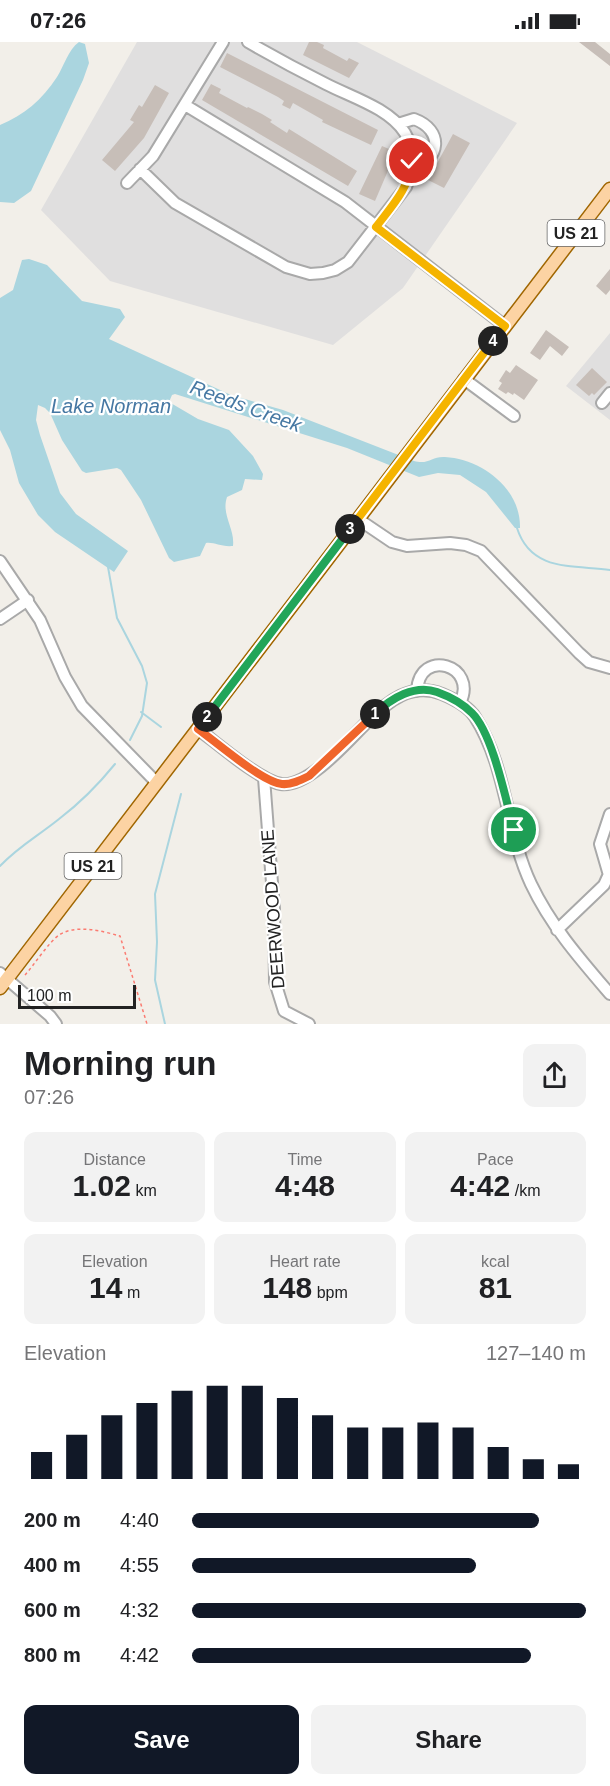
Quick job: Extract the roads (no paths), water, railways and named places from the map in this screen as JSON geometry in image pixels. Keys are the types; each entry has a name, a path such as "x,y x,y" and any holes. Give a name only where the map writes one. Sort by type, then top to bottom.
{"main road":[{"name":"US 21","path":"2,980 157,783 610,189"}],"street":[{"path":"127,183 153,156 223,42"},
{"path":"140,170 175,203 286,267 300,272 323,273 348,262 406,186 412,168 411,148 406,134 386,115 248,42"},
{"path":"185,105 345,202 505,326"},
{"path":"398,124 414,119 423,123 433,134 435,144 430,159 424,165 412,168"},
{"path":"464,379 514,416"},
{"path":"602,403 610,393"},
{"path":"358,519 392,542 407,546 450,543 466,545 481,551 579,653 590,662 610,668"},
{"path":"0,561 28,600 51,643 65,677 82,706 157,783"},
{"path":"0,619 28,600"},
{"path":"417,691 419,677 426,669 439,665 447,666 457,672 464,681 465,690 460,703"},
{"path":"198,729 264,778 282,784 309,776 385,704 404,693 429,689 460,703 474,715 495,758 530,883 557,930 610,994"},
{"name":"DEERWOOD LANE","path":"264,778 274,909 275,982 284,1011 309,1024"},
{"path":"557,930 604,885 610,873 600,844 610,814"},
{"path":"2,980 50,1016 56,1024"}],"water":[{"path":"79,42 85,44 89,63 31,191 14,203 0,202 0,125 17,117 39,100"},
{"name":"Lake Norman","path":"29,259 47,265 82,301 120,309 125,317 109,339 231,395 283,410 414,461 423,462 445,457 472,463 485,470 506,488 514,500 519,514 520,528 515,528 486,492 460,475 438,473 419,477 347,448 175,394 169,402 198,419 229,430 253,456 263,474 262,480 245,479 242,490 227,497 226,510 233,546 206,543 200,556 174,562 169,558 141,500 121,470 117,468 86,473 82,471 62,440 50,413 38,405 36,420 60,493 76,514 128,551 114,572 55,532 38,515 19,483 10,450 0,430 0,298 13,290 22,260"}],"waterway":[{"name":"Reeds Creek","path":"517,528 523,542 543,559 555,564 610,570"},
{"path":"108,567 117,618 142,666 147,683 142,716 130,740"},
{"path":"141,712 161,727"},
{"path":"0,866 74,807 115,764"},
{"path":"165,1024 155,980 157,942 155,894 181,794"}]}
